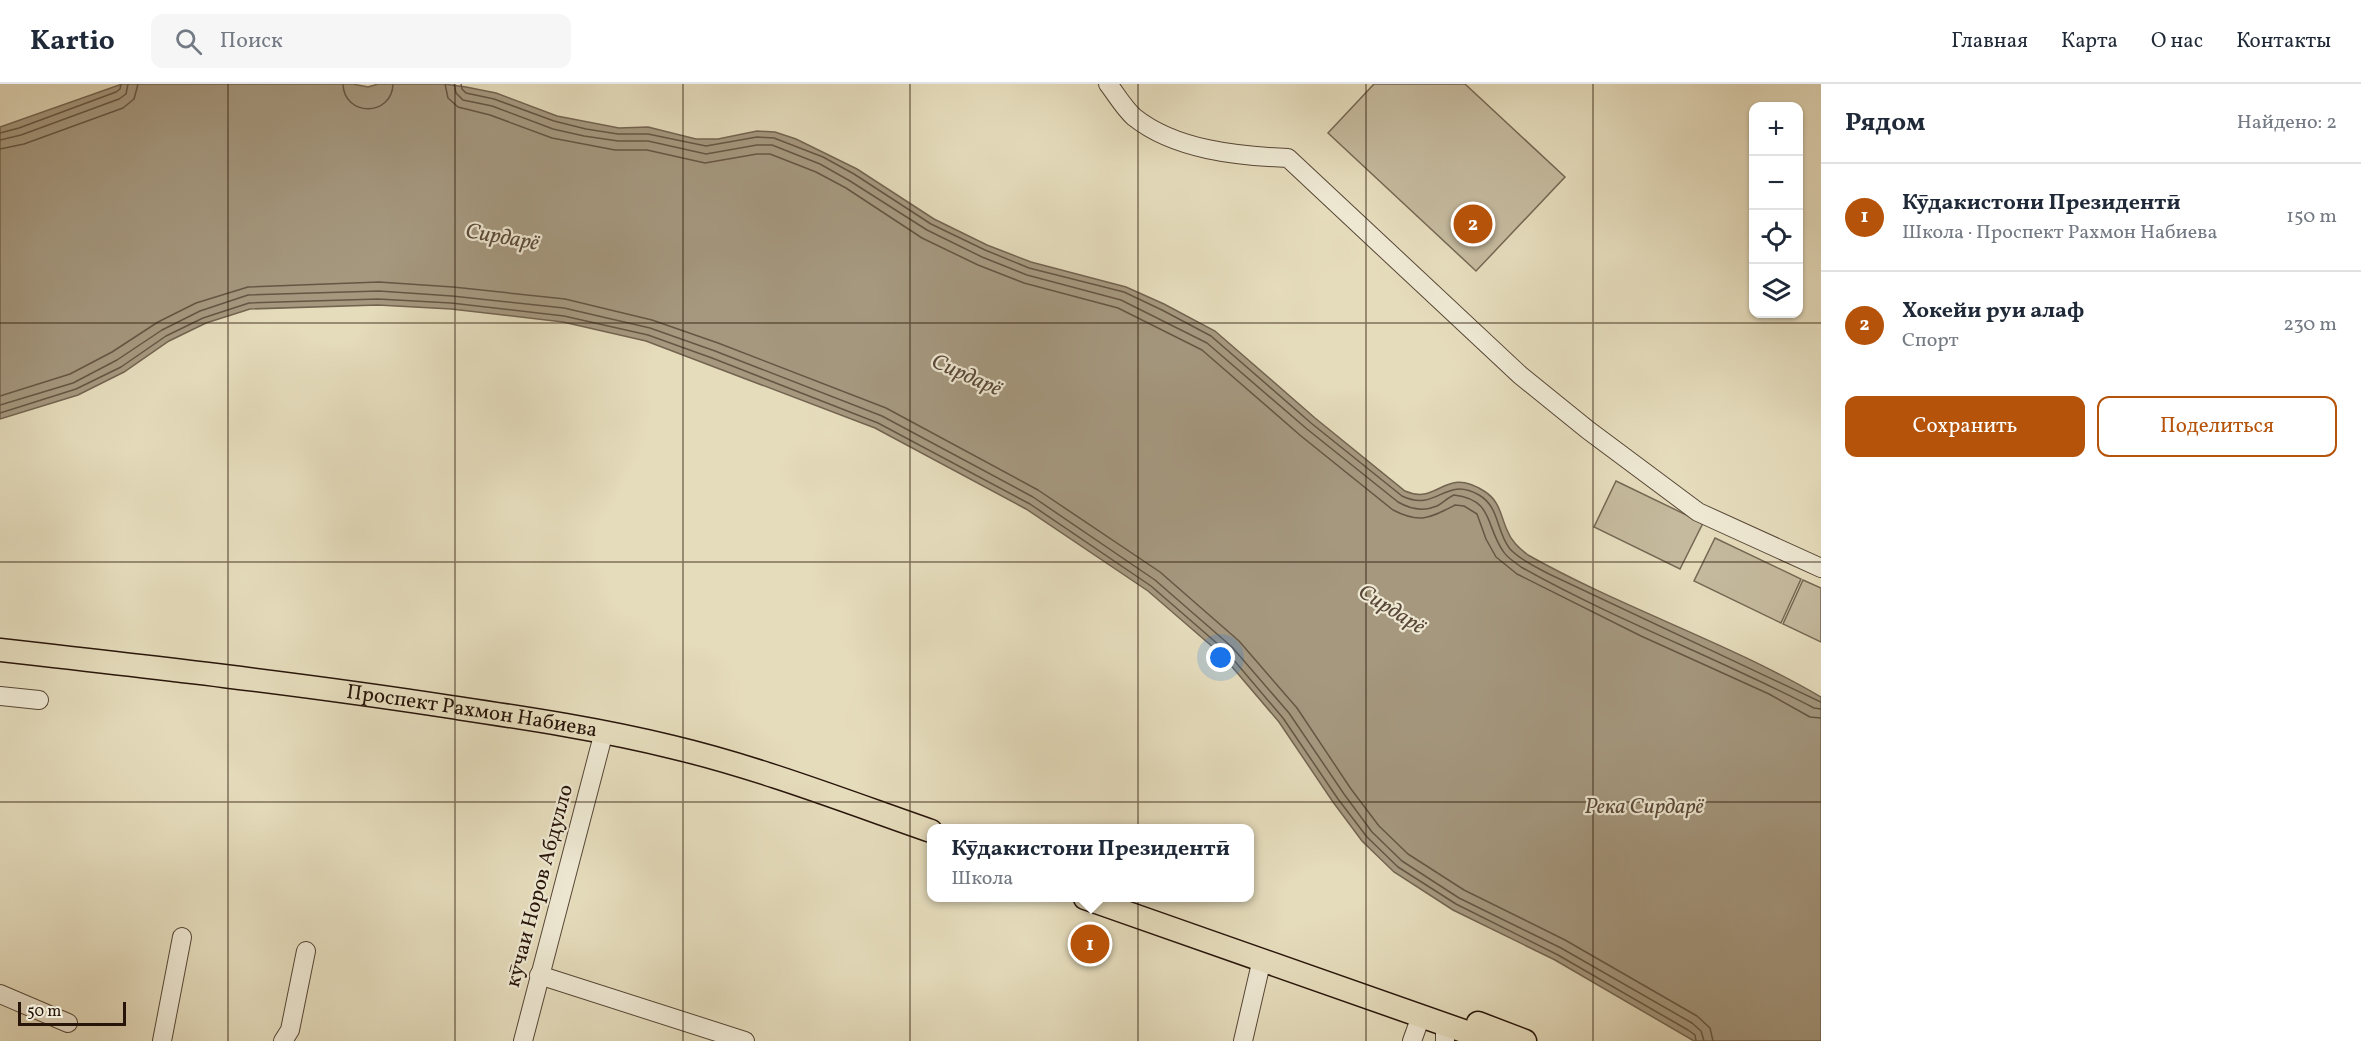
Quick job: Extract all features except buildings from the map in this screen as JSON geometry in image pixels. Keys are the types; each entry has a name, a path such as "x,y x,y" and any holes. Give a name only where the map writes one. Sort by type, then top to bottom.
{"main road":[{"name":"Проспект Рахмон Набиева","path":"0,650 339,690 610,733 673,747 754,770 927,830"},
{"name":"Проспект Рахмон Набиева","path":"0,664 257,689 429,713 601,743 668,757 754,780 927,840"},
{"path":"1099,902 1421,1016 1445,1033 1492,1041"},
{"path":"1138,902 1525,1041"}],"street":[{"path":"1108,84 1133,116 1175,142 1253,157 1288,158 1520,375 1588,430 1698,512 1821,568"},
{"path":"0,696 39,700"},
{"name":"кӯчаи Норов Абдулло","path":"523,1041 601,743"},
{"path":"162,1041 182,937"},
{"path":"283,1041 290,1030 306,951"},
{"path":"1243,1041 1262,959"},
{"path":"539,975 745,1041"},
{"path":"0,994 68,1023"},
{"path":"1412,1041 1421,1016"}],"shaded area":[{"path":"1374,84 1465,84 1565,177 1476,271 1328,133"},
{"path":"1616,481 1703,523 1680,569 1594,527"},
{"path":"1715,538 1801,579 1781,623 1694,581"},
{"path":"1803,580 1821,588 1821,642 1783,624"}],"water":[{"name":"Река Сирдарё","path":"122,84 353,84 368,87 378,84 444,84 496,93 557,116 619,128 648,127 696,139 718,139 757,131 775,132 796,139 857,169 934,219 987,245 1031,262 1126,287 1215,331 1315,418 1405,491 1426,494 1450,484 1460,482 1471,484 1493,499 1511,538 1528,555 1600,592 1749,659 1821,697 1821,1041 1694,1041 1555,960 1453,910 1394,872 1362,841 1279,722 1222,655 1148,591 1026,509 875,428 646,341 563,322 451,309 378,305 250,309 206,323 169,341 124,372 78,395 0,419 0,127"}],"place":[{"name":"Хокейи руи алаф","path":"1473,224"},
{"name":"Кӯдакистони Президентӣ","path":"1090,944"}],"water label":[{"name":"Сирдарё","path":"502,238"},
{"name":"Сирдарё","path":"966,376"},
{"name":"Сирдарё","path":"1391,610"}]}
